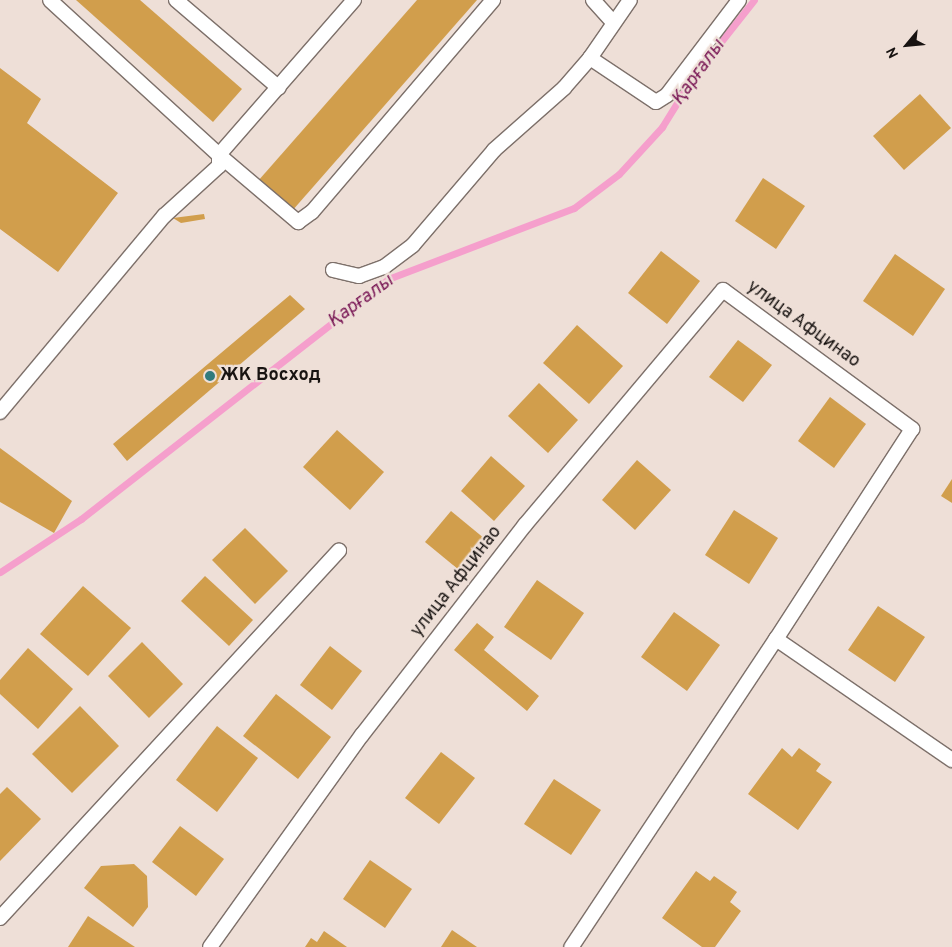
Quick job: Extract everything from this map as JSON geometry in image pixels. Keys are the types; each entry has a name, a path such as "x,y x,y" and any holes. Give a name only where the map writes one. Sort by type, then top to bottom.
{"lane":[{"path":"50,0 219,155 298,222 312,212 493,0"},
{"path":"176,0 279,88"},
{"path":"0,412 164,216 219,166 219,155 354,0"},
{"path":"593,0 613,22"},
{"path":"333,270 359,276 384,267 414,245 494,150 564,88 590,58 613,22 630,0"},
{"path":"590,58 656,102 667,95 739,0"},
{"name":"улица Афцинао","path":"210,947 362,735 524,525 723,290 912,428 776,639 571,947"},
{"path":"0,918 339,550"},
{"path":"776,639 952,760"}],"building":[{"path":"76,0 140,0 242,89 213,122"},
{"path":"417,0 477,0 292,211 258,181"},
{"path":"0,68 41,99 27,123 118,193 58,272 0,229"},
{"path":"920,94 951,128 904,170 873,136"},
{"path":"763,178 805,206 776,249 735,221"},
{"path":"204,214 205,219 181,223 173,218"},
{"path":"661,251 700,281 667,324 628,293"},
{"path":"895,254 945,289 913,336 863,301"},
{"name":"ЖК Восход","path":"290,295 305,309 127,461 113,444"},
{"path":"577,325 623,366 589,404 543,363"},
{"path":"738,340 772,365 743,402 709,377"},
{"path":"539,383 578,420 548,453 508,416"},
{"path":"830,397 866,424 834,468 798,441"},
{"path":"337,430 384,472 350,510 303,467"},
{"path":"0,448 72,501 54,533 0,502"},
{"path":"491,456 525,486 494,521 461,491"},
{"path":"637,460 671,490 635,530 602,500"},
{"path":"952,479 952,503 941,496"},
{"path":"734,510 778,538 749,584 705,555"},
{"path":"451,511 485,539 459,570 425,542"},
{"path":"245,528 288,571 255,604 212,560"},
{"path":"205,576 253,620 229,646 181,601"},
{"path":"537,580 584,613 551,660 504,627"},
{"path":"83,586 131,628 88,676 40,634"},
{"path":"878,606 925,637 895,682 848,650"},
{"path":"674,612 720,645 687,691 641,657"},
{"path":"477,623 494,637 484,650 539,696 527,711 454,650"},
{"path":"142,642 183,684 149,718 108,676"},
{"path":"330,646 362,671 332,710 300,685"},
{"path":"28,648 73,689 38,729 0,694 0,680"},
{"path":"276,694 331,737 298,779 243,736"},
{"path":"80,706 119,746 72,793 32,754"},
{"path":"217,726 258,758 217,812 176,780"},
{"path":"782,748 792,757 799,748 821,764 816,771 832,782 798,830 748,794"},
{"path":"441,752 475,778 439,824 405,798"},
{"path":"554,779 601,810 571,855 524,824"},
{"path":"7,787 41,819 0,861 0,794"},
{"path":"180,826 224,859 196,896 152,862"},
{"path":"370,860 412,889 385,928 343,899"},
{"path":"134,864 147,876 148,907 133,927 84,888 101,866"},
{"path":"696,871 710,881 714,876 737,892 730,902 741,911 715,947 702,947 662,918"},
{"path":"88,916 135,947 68,947"},
{"path":"452,930 477,947 441,947"},
{"path":"324,931 347,947 305,947 311,938 317,942"}],"waterway":[{"name":"Қарғалы","path":"0,572 81,519 388,279 574,208 619,174 662,127 693,77 754,0"}],"place":[{"name":"ЖК Восход","path":"210,376"}]}
